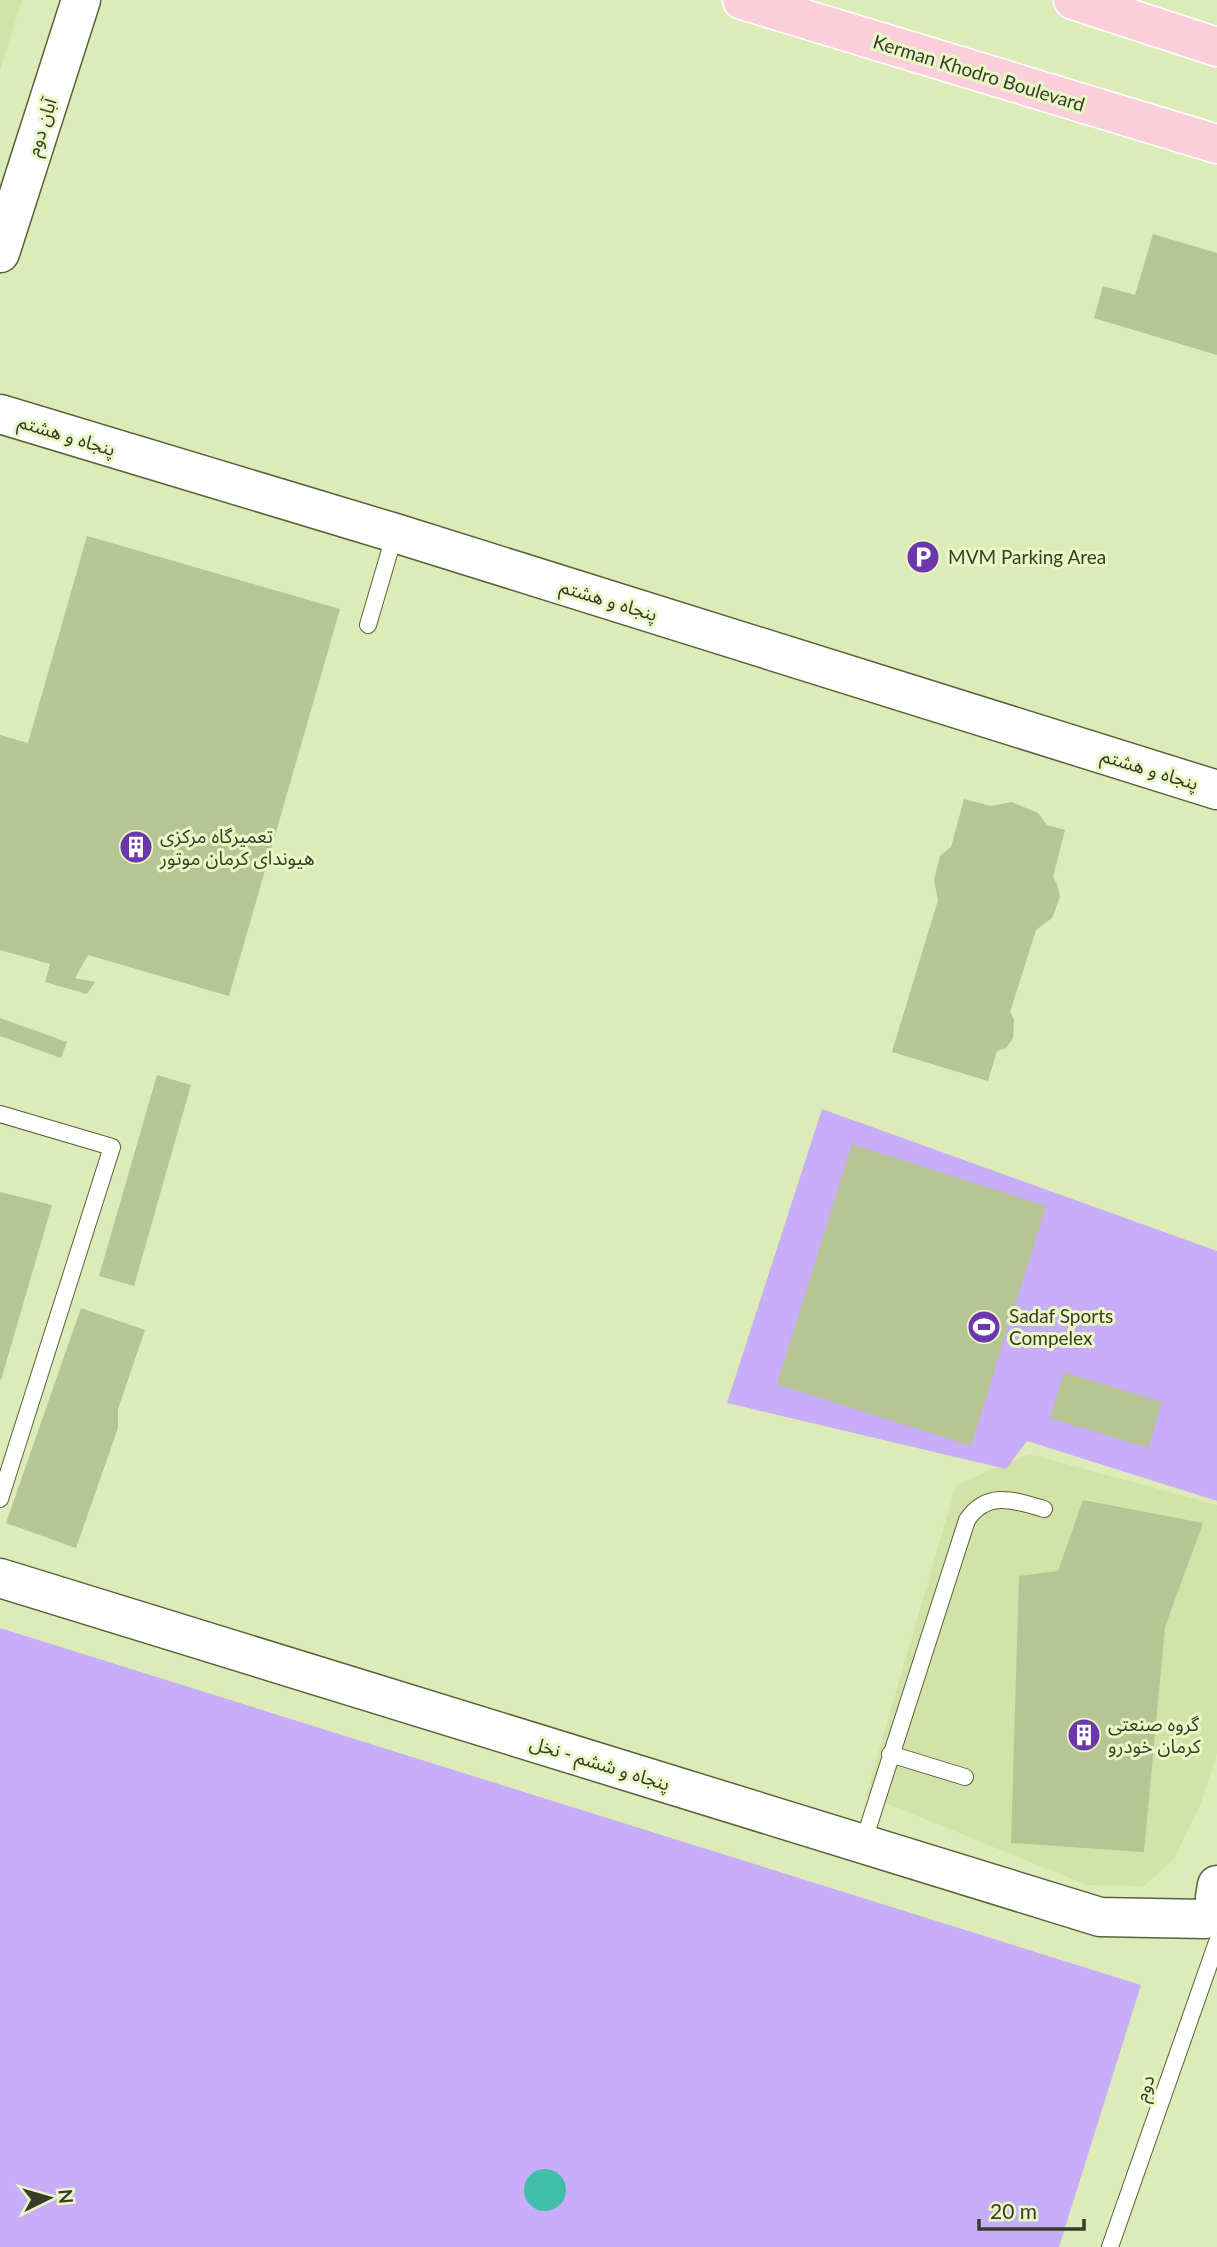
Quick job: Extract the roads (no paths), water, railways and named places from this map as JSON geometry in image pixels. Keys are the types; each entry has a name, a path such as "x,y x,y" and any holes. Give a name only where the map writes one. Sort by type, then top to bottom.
{"main road":[{"name":"Kerman Khodro Boulevard","path":"742,0 1217,144"},
{"path":"1073,0 1217,47"}],"street":[{"name":"آبان دوم","path":"0,253 81,0"},
{"name":"پنجاه و هشتم","path":"0,414 395,533 1217,790"},
{"name":"پنجاه و ششم - نخل","path":"0,1578 1100,1917 1215,1914"}],"lane":[{"path":"368,625 395,533"},
{"path":"0,1114 111,1147 0,1499"},
{"path":"863,1843 967,1520 973,1510 986,1502 1002,1499 1044,1509"},
{"path":"890,1754 965,1777"},
{"name":"دوم","path":"1110,2247 1215,1914"}],"water":[{"path":"545,2169 560,2175 566,2190 560,2205 545,2211 530,2205 524,2190 530,2175"}],"place":[{"name":"MVM Parking Area","path":"923,557"},
{"name":"تعمیرگاه مرکزی هیوندای کرمان موتور","path":"136,847"},
{"name":"Sadaf Sports Compelex","path":"984,1327"},
{"name":"گروه صنعتی کرمان خودرو","path":"1084,1735"}]}
